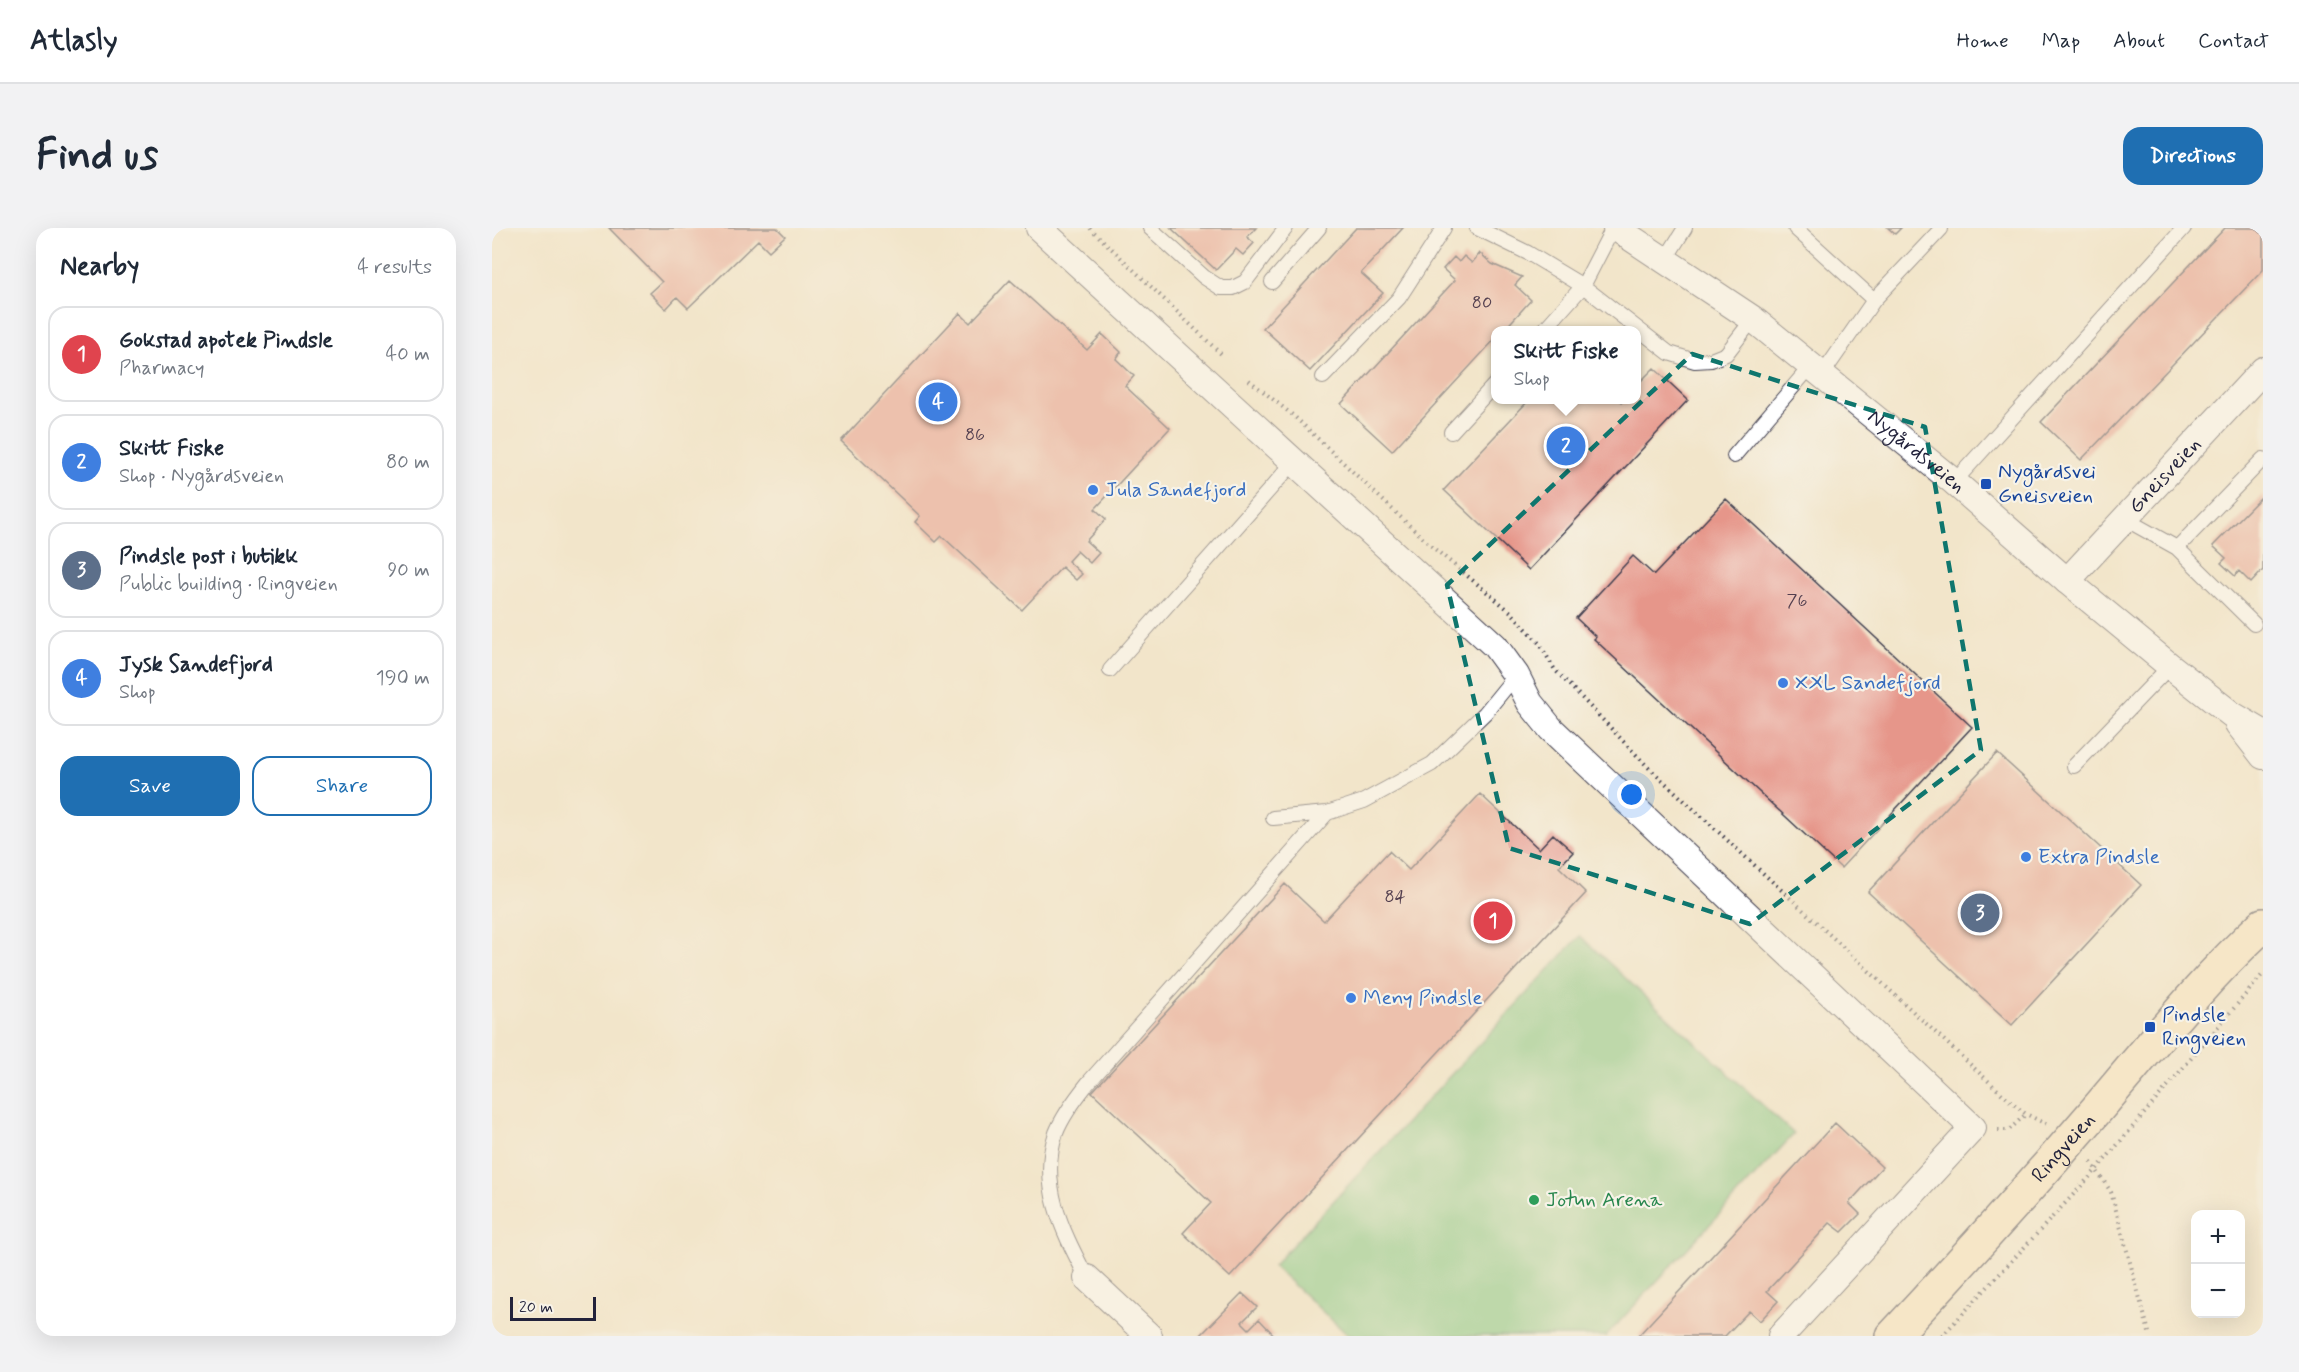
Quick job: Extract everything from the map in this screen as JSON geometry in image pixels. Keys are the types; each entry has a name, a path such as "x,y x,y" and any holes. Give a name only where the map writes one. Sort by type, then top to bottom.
{"main road":[{"name":"Ringveien","path":"2228,957 2263,900"},
{"name":"Ringveien","path":"1893,1336 2071,1140 2228,957 2263,925"}],"street":[{"path":"1039,228 1495,646 1516,675 1530,703 1551,729 1973,1128 1781,1336"},
{"name":"Nygårdsveien","path":"1615,228 1753,319 1954,482 2067,581 2170,666 2231,714 2263,733"},
{"name":"Gneisveien","path":"2067,581 2263,370"},
{"name":"Nygårdsveien","path":"2231,714 2263,756"},
{"path":"1087,1278 1149,1336"}],"lane":[{"path":"1150,228 1204,277 1221,288 1233,288 1245,282 1286,228"},
{"path":"1272,282 1319,228"},
{"path":"1323,377 1399,298 1444,228"},
{"path":"1477,228 1528,253 1583,286 1634,326"},
{"path":"1547,326 1583,286 1615,228"},
{"path":"1665,260 1685,228"},
{"path":"1795,228 1874,300"},
{"path":"1954,482 2184,228"},
{"path":"1734,456 1816,370 1874,300 1941,229"},
{"path":"1641,331 1669,353 1695,361 1711,360 1726,354 1753,319"},
{"path":"1451,432 1491,388"},
{"path":"2177,548 2263,459"},
{"path":"1110,669 1294,462"},
{"path":"2125,519 2177,548 2254,624"},
{"path":"2074,765 2170,666"},
{"path":"1273,818 1327,813 1364,801 1432,764 1485,713 1516,675"},
{"path":"1087,1278 1060,1225 1052,1195 1051,1159 1056,1133 1069,1109 1088,1083 1327,813"}],"path":[{"path":"1090,228 1225,359"},
{"path":"1242,375 1295,417 1430,545 1512,612 1539,643 1555,670 1681,800 2012,1103 2026,1114 2054,1127"},
{"path":"1942,1336 2097,1169 2263,974"},
{"path":"2086,1156 2111,1192 2150,1336"}],"highlighted area":[{"path":"1692,354 1925,427 1981,750 1750,924 1509,848 1447,585"}],"green space":[{"name":"Jotun Arena","path":"1580,936 1794,1134 1606,1336 1349,1336 1273,1266"}],"building":[{"path":"609,228 777,228 785,236 769,251 758,240 688,308 677,297 666,309 650,293 662,282"},
{"path":"1171,228 1256,228 1247,237 1254,243 1243,255 1236,249 1216,270"},
{"path":"1356,228 1403,228 1361,273 1383,293 1310,371 1263,328"},
{"path":"1888,228 1901,228 1895,234"},
{"path":"2225,228 2256,228 2263,235 2263,270 2081,460 2041,422"},
{"path":"1480,253 1492,264 1522,277 1515,285 1531,300 1508,326 1491,326 1491,343 1392,451 1341,404 1455,280 1443,269 1454,257 1459,262 1464,256 1472,263"},
{"path":"1010,280 1087,350 1102,334 1121,352 1116,359 1134,376 1125,386 1170,428 1095,509 1106,519 1086,541 1099,553 1090,563 1077,551 1068,561 1082,574 1076,580 1062,567 1022,610 942,536 936,542 915,522 920,516 841,441 960,313 970,323"},
{"path":"1654,368 1688,400 1529,570 1444,490 1525,404 1641,404 1641,381"},
{"path":"2263,495 2263,570 2251,583 2239,571 2235,576 2221,563 2226,558 2213,546"},
{"name":"XXL Sandefjord","path":"1726,499 1972,727 1841,868 1594,639 1596,637 1576,618 1633,556 1654,575"},
{"path":"1997,753 2141,885 2012,1025 1868,892"},
{"path":"1480,794 1539,849 1553,834 1573,852 1559,867 1586,893 1230,1277 1183,1233 1211,1203 1092,1092 1285,884 1324,921 1389,851 1409,870"},
{"path":"1835,1123 1882,1167 1849,1203 1860,1214 1842,1232 1830,1223 1767,1291 1778,1301 1760,1321 1749,1311 1725,1336 1638,1336"},
{"path":"1242,1293 1257,1307 1242,1322 1249,1329 1259,1319 1275,1336 1200,1336"}],"place":[{"name":"Jysk Sandefjord","path":"938,402"},
{"name":"Skitt Fiske","path":"1566,446"},
{"name":"Nygårdsvei Gneisveien","path":"1986,484"},
{"name":"Jula Sandefjord","path":"1093,490"},
{"name":"XXL Sandefjord","path":"1783,683"},
{"name":"Extra Pindsle","path":"2026,857"},
{"name":"Pindsle post i butikk","path":"1980,913"},
{"name":"Gokstad apotek Pindsle","path":"1493,921"},
{"name":"Meny Pindsle","path":"1351,998"},
{"name":"Pindsle Ringveien","path":"2150,1027"},
{"name":"Jotun Arena","path":"1534,1200"}]}
